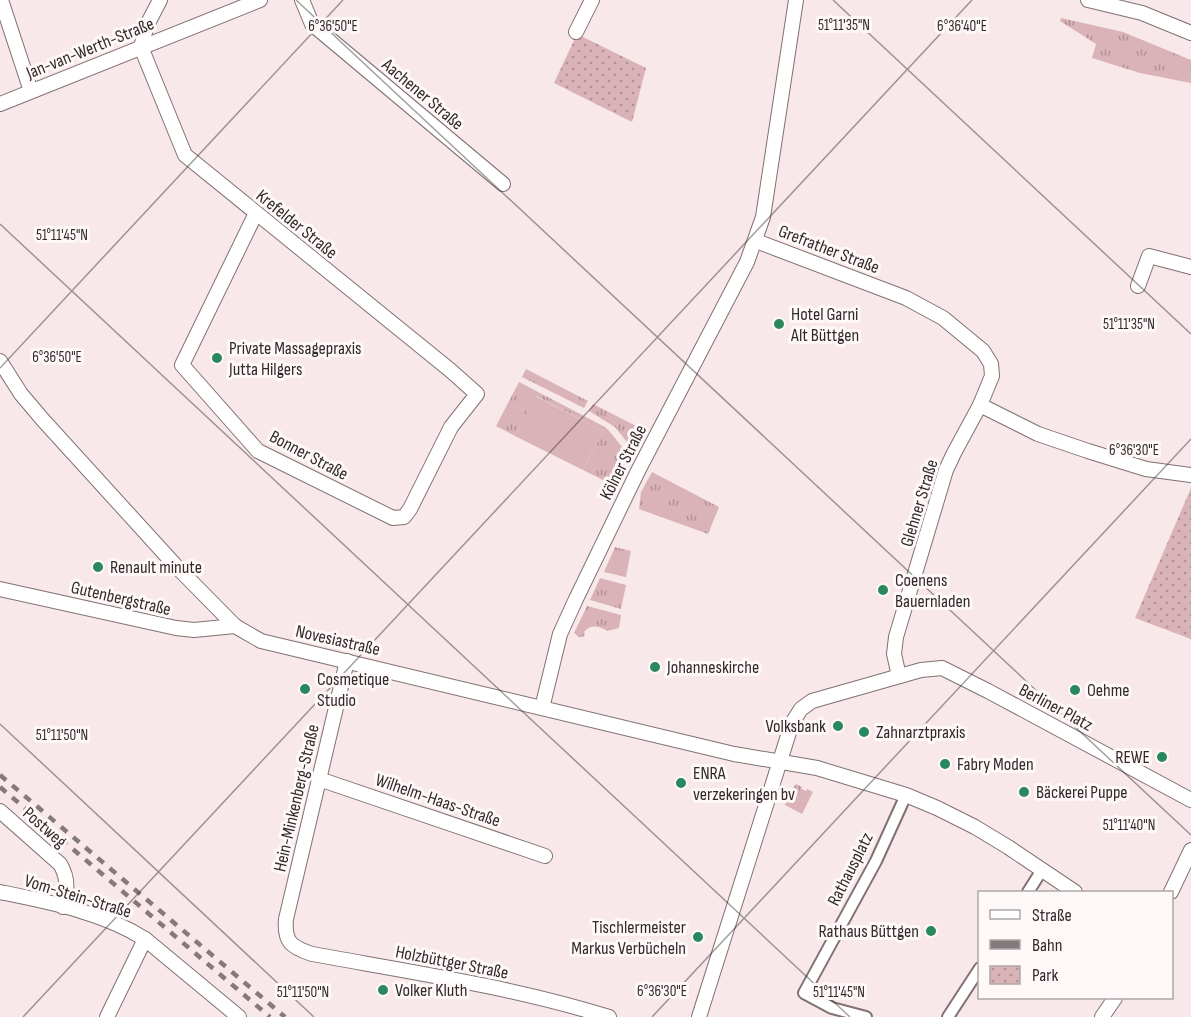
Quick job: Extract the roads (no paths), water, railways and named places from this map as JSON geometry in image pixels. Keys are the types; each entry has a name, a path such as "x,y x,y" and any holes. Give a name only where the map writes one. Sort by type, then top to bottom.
{"street":[{"path":"1,0 31,92"},
{"path":"141,47 147,25 160,0"},
{"name":"Jan-van-Werth-Straße","path":"0,104 260,0"},
{"name":"Aachener Straße","path":"302,0 312,24 503,184"},
{"path":"576,32 592,0"},
{"name":"Grefrather Straße","path":"796,0 763,217 756,241 906,298 943,318 983,351 992,364 992,376 980,405"},
{"path":"1088,0 1142,14 1191,33"},
{"path":"1142,14 1149,0"},
{"name":"Krefelder Straße","path":"141,47 185,155 477,394"},
{"name":"Bonner Straße","path":"256,213 182,365 258,451 393,519 404,517 452,427 477,394"},
{"name":"Kölner Straße","path":"542,708 564,624 629,487 756,241"},
{"path":"1138,286 1149,256 1191,267"},
{"name":"Novesiastraße","path":"0,361 21,394 45,423 191,582 235,626 261,641 780,763"},
{"path":"980,405 1038,434 1088,451 1146,469 1191,475"},
{"name":"Glehner Straße","path":"899,676 894,654 896,637 946,470 980,405"},
{"name":"Gutenbergstraße","path":"0,589 176,628 194,630 235,626"},
{"name":"Hein-Minkenberg-Straße","path":"289,942 285,932 286,919 347,661"},
{"name":"Berliner Platz","path":"899,676 928,668 949,671 1191,800"},
{"path":"699,1017 794,720 806,705 899,676"},
{"path":"780,763 817,768 906,795 975,827 1074,891"},
{"name":"Wilhelm-Haas-Straße","path":"319,779 545,856"},
{"name":"Rathausplatz","path":"866,1017 830,1013 804,993 876,861 906,795"},
{"name":"Postweg","path":"0,811 60,864 65,872 68,885 63,907"},
{"path":"1171,891 1191,850"},
{"path":"1029,891 1042,870"},
{"name":"Vom-Stein-Straße","path":"0,892 63,907 112,922 145,939 239,1017"},
{"path":"107,1017 145,939"},
{"name":"Holzbüttger Straße","path":"289,942 298,949 312,954 430,975 569,1005 609,1017"},
{"path":"948,1017 978,971"},
{"path":"1105,1016 1114,999"}],"railway":[{"path":"0,775 285,1017"},
{"path":"0,787 270,1017"}],"place":[{"name":"Hotel Garni Alt Büttgen","path":"779,324"},
{"name":"Private Massagepraxis Jutta Hilgers","path":"217,358"},
{"name":"Renault minute","path":"98,567"},
{"name":"Coenens Bauernladen","path":"883,590"},
{"name":"Johanneskirche","path":"655,667"},
{"name":"Cosmetique Studio","path":"305,689"},
{"name":"Oehme","path":"1075,690"},
{"name":"Volksbank","path":"838,726"},
{"name":"Zahnarztpraxis","path":"864,732"},
{"name":"REWE","path":"1162,757"},
{"name":"Fabry Moden","path":"945,764"},
{"name":"ENRA verzekeringen bv","path":"681,783"},
{"name":"Bäckerei Puppe","path":"1024,792"},
{"name":"Rathaus Büttgen","path":"931,931"},
{"name":"Tischlermeister Markus Verbücheln","path":"698,937"},
{"name":"Volker Kluth","path":"383,990"}]}
